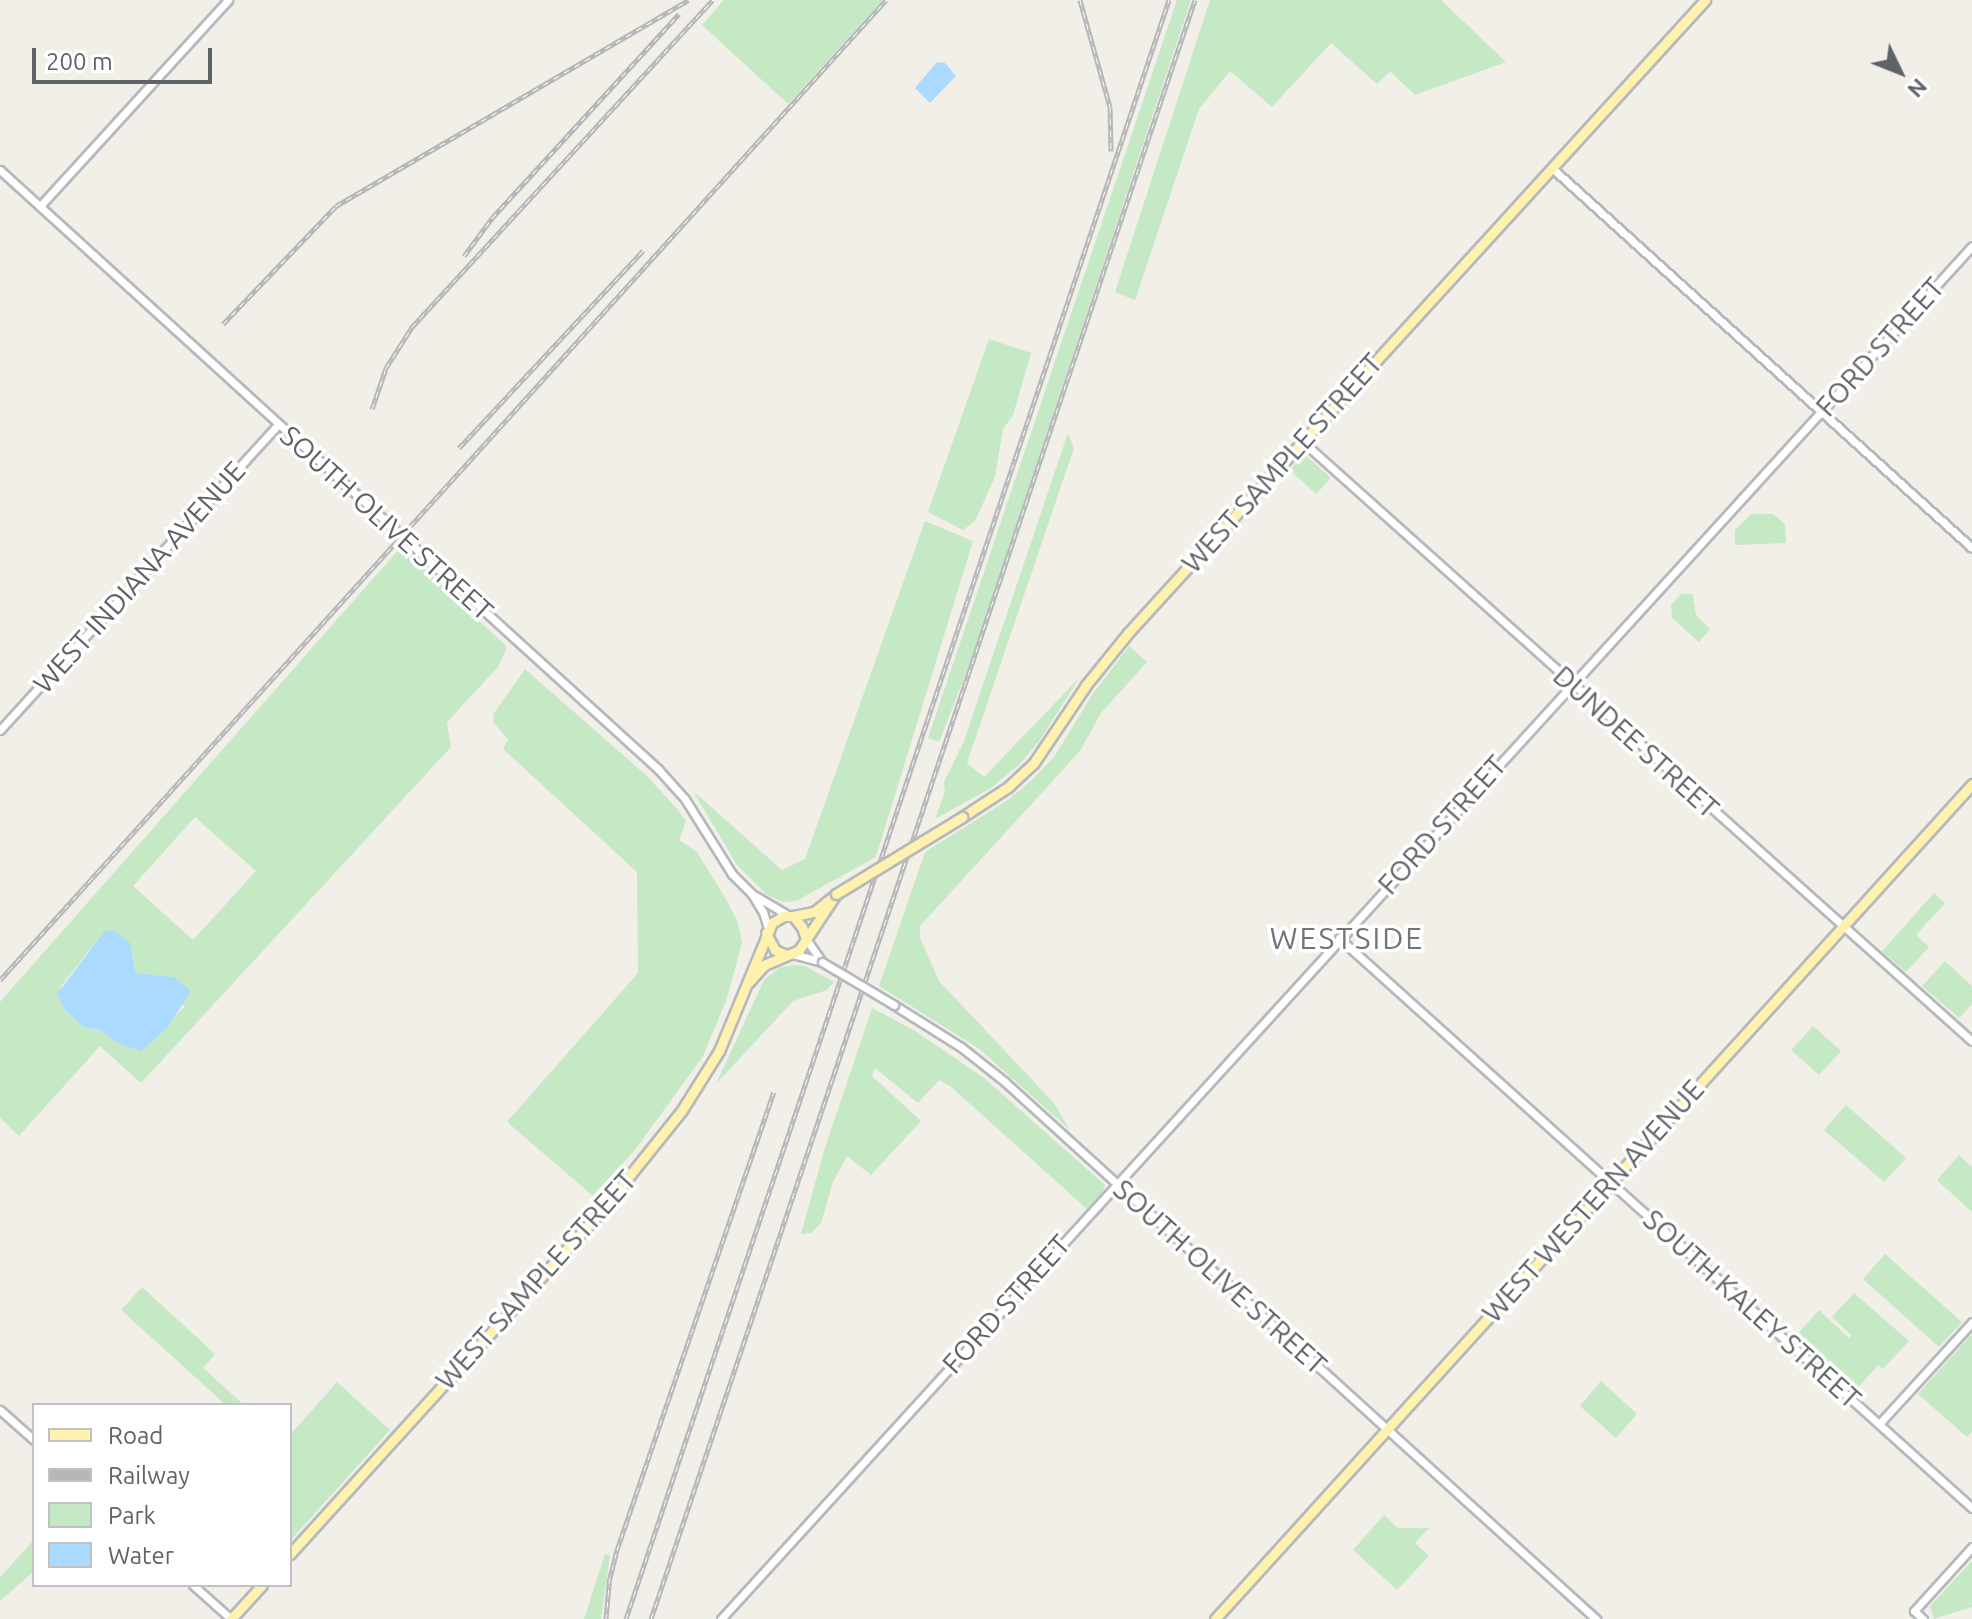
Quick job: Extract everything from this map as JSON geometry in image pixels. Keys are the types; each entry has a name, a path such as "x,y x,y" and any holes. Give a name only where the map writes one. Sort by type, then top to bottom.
{"main road":[{"name":"WEST SAMPLE STREET","path":"791,916 814,912 836,894 1008,787 1033,764 1109,655 1705,0"},
{"name":"WEST WESTERN AVENUE","path":"1215,1619 1972,784"},
{"name":"WEST SAMPLE STREET","path":"806,939 836,894"},
{"path":"791,916 806,939 790,954 775,950 767,931 777,919 791,916"},
{"name":"WEST SAMPLE STREET","path":"292,1552 602,1210 651,1151 703,1080 748,983 767,931"},
{"name":"WEST SAMPLE STREET","path":"748,983 764,965 790,954"},
{"path":"231,1619 260,1587"}],"street":[{"path":"40,206 228,0"},
{"path":"1552,168 1972,548"},
{"name":"SOUTH OLIVE STREET","path":"0,170 658,769 685,799 732,874 752,894 763,912 767,931"},
{"name":"FORD STREET","path":"721,1619 1972,246"},
{"name":"WEST INDIANA AVENUE","path":"0,730 278,424"},
{"name":"DUNDEE STREET","path":"1302,441 1972,1041"},
{"name":"SOUTH OLIVE STREET","path":"752,894 791,916"},
{"name":"SOUTH KALEY STREET","path":"1339,938 1972,1508"},
{"name":"SOUTH OLIVE STREET","path":"806,939 822,962"},
{"name":"SOUTH OLIVE STREET","path":"790,954 822,962 986,1066 1596,1619"},
{"path":"1879,1424 1972,1322"},
{"path":"0,1410 32,1438"},
{"path":"1923,1619 1914,1611 1972,1547"},
{"path":"195,1587 231,1619"}],"green space":[{"path":"724,0 883,0 788,104 702,25"},
{"path":"1177,0 1191,0 972,658 939,742 928,738"},
{"path":"1210,0 1441,0 1506,62 1415,95 1390,71 1377,84 1331,43 1272,107 1230,71 1199,109 1135,300 1115,292"},
{"path":"989,339 1031,353 1013,415 1003,429 995,477 975,521 963,530 928,512"},
{"path":"1068,433 1074,448 967,763 984,777 1080,677 1040,740 1019,765 991,788 935,819 945,792 944,782 964,741"},
{"path":"1304,454 1331,478 1316,494 1290,470"},
{"path":"1751,514 1773,514 1785,524 1786,543 1735,545 1735,530"},
{"path":"925,521 973,541 876,857 796,901 784,902 767,895 737,865 693,791 782,870 805,859"},
{"path":"401,547 507,647 498,667 447,722 451,747 141,1083 100,1046 19,1136 0,1118 0,1002","holes":["195,817 256,871 193,940 133,886","104,932 133,954 136,973 173,977 184,1007 141,1051 102,1031 84,1027 65,1010 61,986"]},
{"path":"1681,594 1693,594 1696,615 1710,629 1699,642 1672,618 1671,605"},
{"path":"1129,646 1147,662 1101,713 1080,751 920,926 920,938 939,981 1054,1103 1069,1129 978,1048 879,986 925,852 1008,800 1033,779 1054,757 1092,695"},
{"path":"525,669 647,776 677,809 686,821 679,840 697,852 727,901 738,923 742,943 726,1001 703,1056 635,1150 593,1196 507,1122 638,973 637,872 503,749 508,739 493,722 494,713"},
{"path":"1934,893 1945,903 1916,935 1929,947 1906,972 1882,951"},
{"path":"1945,961 1972,986 1972,1004 1959,1018 1922,986"},
{"path":"805,966 834,982 827,990 793,1001 716,1084 764,980 780,967"},
{"path":"872,1008 915,1031 984,1078 1105,1185 1103,1192 1087,1209 950,1086 939,1080 918,1103 875,1068 872,1076 921,1121 871,1175 847,1156 833,1182 821,1223 811,1233 801,1234 824,1151"},
{"path":"1813,1026 1841,1051 1819,1075 1791,1050"},
{"path":"1846,1105 1906,1158 1884,1182 1824,1130"},
{"path":"1959,1155 1972,1167 1972,1212 1937,1180"},
{"path":"1885,1254 1962,1322 1939,1347 1863,1279"},
{"path":"142,1287 215,1354 203,1368 242,1403 224,1403 121,1310"},
{"path":"1854,1293 1909,1341 1883,1369 1878,1365 1855,1391 1795,1337 1819,1310 1849,1338 1851,1335 1832,1317"},
{"path":"1972,1334 1972,1432 1967,1437 1918,1394"},
{"path":"1601,1381 1637,1414 1616,1438 1580,1406"},
{"path":"337,1382 390,1430 292,1539 292,1433"},
{"path":"1384,1515 1398,1528 1429,1528 1415,1543 1429,1556 1397,1590 1353,1550"},
{"path":"32,1542 32,1573 0,1601 0,1577"},
{"path":"605,1554 610,1555 601,1619 584,1619"},
{"path":"1972,1561 1972,1607 1934,1619 1930,1606"}],"water":[{"path":"937,62 945,63 956,76 930,103 915,88"},
{"path":"113,930 130,943 136,973 173,977 191,991 168,1027 141,1051 118,1043 102,1031 84,1027 65,1010 57,994 104,932"}],"railway":[{"path":"223,324 336,206 688,0"},
{"path":"372,409 386,368 412,327 713,0"},
{"path":"0,980 886,0"},
{"path":"1080,0 1110,107 1111,151"},
{"path":"626,1619 1169,0"},
{"path":"651,1619 1195,0"},
{"path":"464,256 492,218 679,14"},
{"path":"459,448 643,251"},
{"path":"606,1619 609,1582 617,1550 774,1092"}],"district":[{"name":"WESTSIDE","path":"1347,938"}]}
